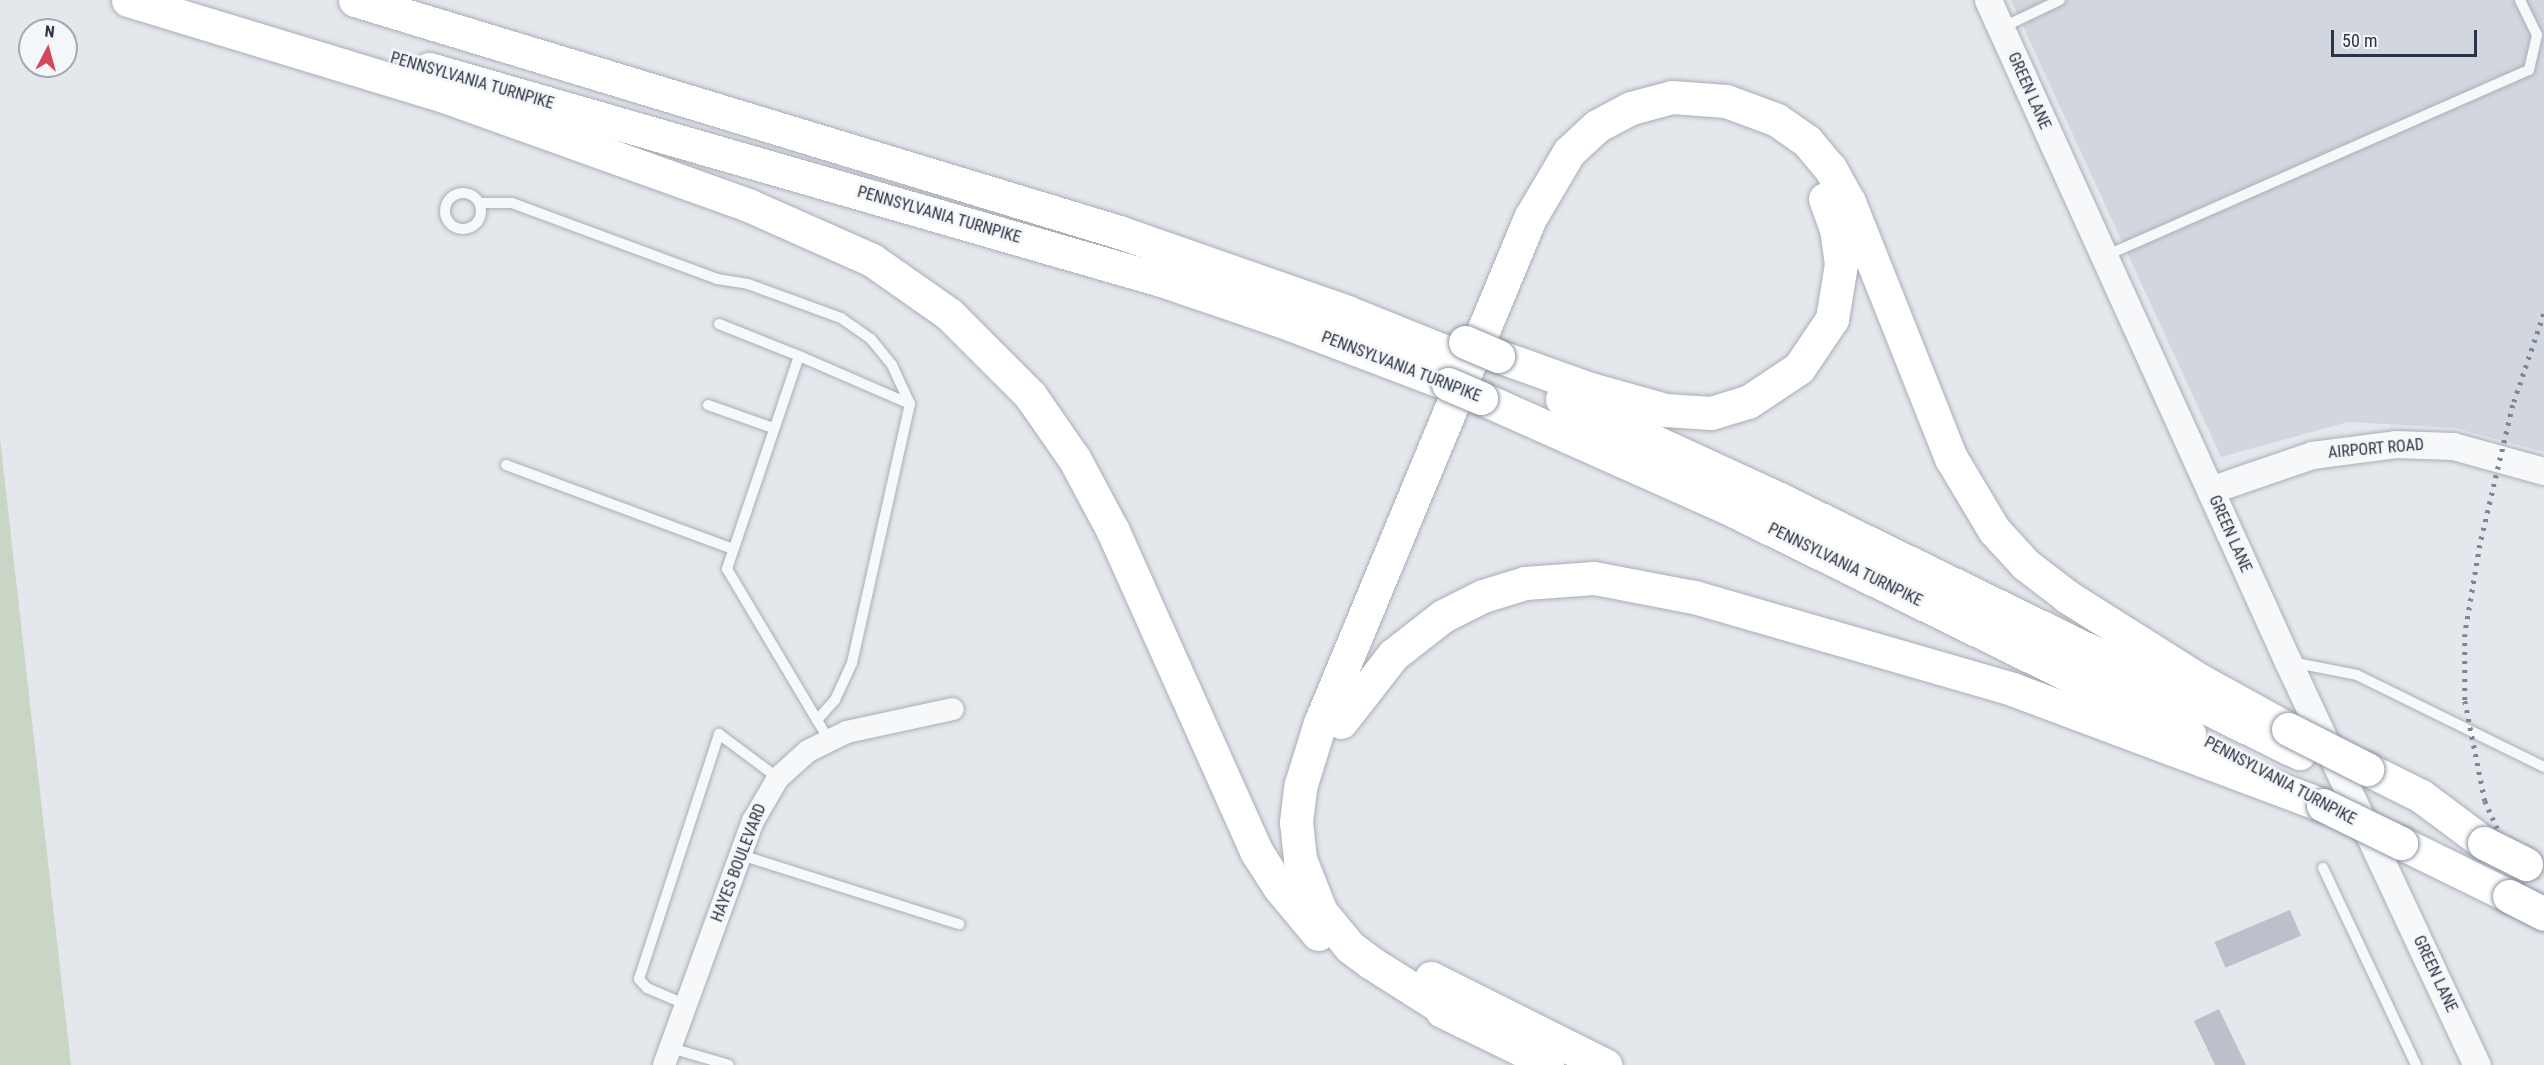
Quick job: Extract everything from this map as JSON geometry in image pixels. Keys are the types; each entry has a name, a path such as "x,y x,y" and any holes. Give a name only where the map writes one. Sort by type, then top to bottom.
{"highway":[{"path":"128,0 444,96 646,166 817,232 872,260 920,291 992,353 1035,402 1076,460 1113,531 1239,816 1279,887 1310,927 1356,967 1379,983 1554,1065"},
{"name":"PENNSYLVANIA TURNPIKE","path":"188,0 1161,280 1290,324 1458,361"},
{"name":"PENNSYLVANIA TURNPIKE","path":"355,0 922,171 1233,271 1490,374 1760,490 2293,741 2535,868"},
{"path":"1463,1021 1370,962 1350,946 1321,912 1300,859 1296,822 1300,784 1320,723 1539,198 1558,166 1583,138 1631,108 1672,98 1726,101 1777,120 1807,141 1830,168 1849,202 1951,458 1978,509 1999,536 2025,564 2077,603 2293,741"},
{"path":"1458,361 1490,374 1665,410 1711,413 1748,402 1799,368 1832,319 1841,264 1831,210 1813,176 1787,149 1757,129 1722,118 1686,115 1651,120 1619,133 1591,154 1558,198 1517,283 1341,722 1322,775 1315,815 1324,874 1347,914 1383,948 1428,976 1605,1065"},
{"name":"PENNSYLVANIA TURNPIKE","path":"1490,374 1779,532 2167,722 2323,805 2544,914"},
{"path":"1341,722 1393,655 1443,616 1483,597 1525,583 1594,578 1694,597 2012,689 2323,805"}],"street":[{"name":"GREEN LANE","path":"1988,0 2288,662 2477,1065"},
{"name":"AIRPORT ROAD","path":"2210,490 2312,455 2395,444 2475,450 2544,471"},
{"name":"HAYES BOULEVARD","path":"668,1056 753,821 778,778 808,751 861,727 953,709"}],"lane":[{"path":"2001,28 2060,0"},
{"path":"2104,256 2529,70 2537,35 2520,0"},
{"path":"480,203 512,203 717,279 748,284 841,318 871,339 892,365 910,404 852,663 835,700 817,720"},
{"path":"719,324 910,404"},
{"path":"799,356 727,569 829,740"},
{"path":"708,405 773,428"},
{"path":"507,465 734,549"},
{"path":"2288,662 2357,675 2544,766"},
{"path":"687,1005 646,988 639,979 719,734 778,778"},
{"path":"741,855 959,924"},
{"path":"2323,868 2416,1065"},
{"path":"668,1056 729,1065"}],"shaded area":[{"path":"2011,0 2544,0 2544,452 2455,428 2348,422 2221,457"}],"green space":[{"path":"0,439 71,1065 0,1065"}],"building":[{"path":"2290,910 2301,936 2225,968 2215,942"},
{"path":"2219,1009 2246,1065 2215,1065 2194,1021"}],"railway":[{"path":"2544,314 2513,405 2480,545 2465,634 2465,701 2485,801 2544,932"}]}
